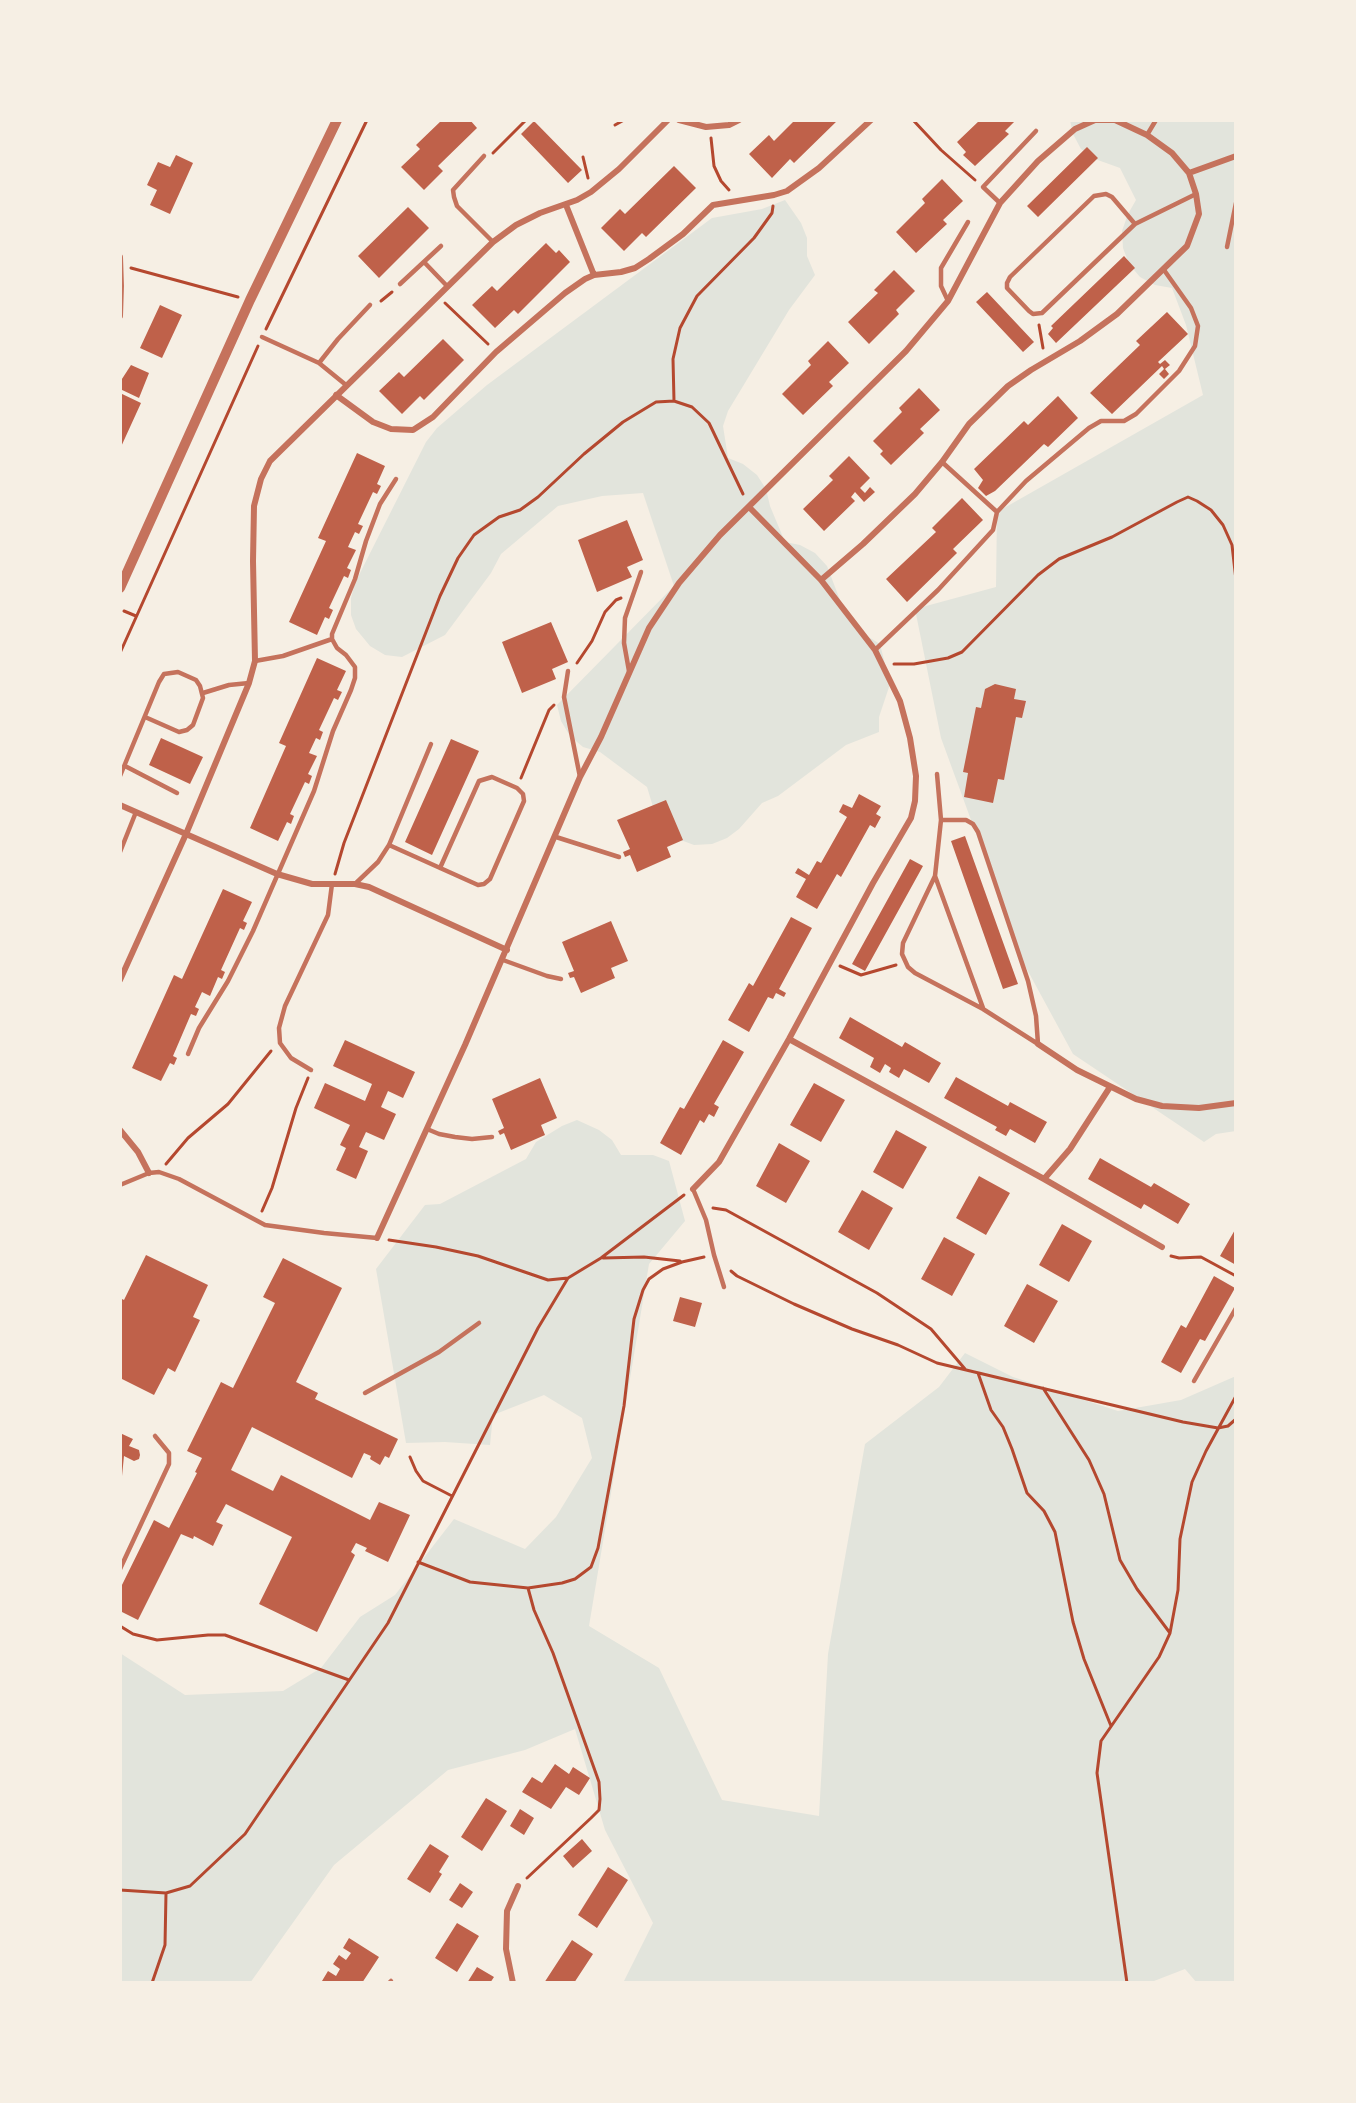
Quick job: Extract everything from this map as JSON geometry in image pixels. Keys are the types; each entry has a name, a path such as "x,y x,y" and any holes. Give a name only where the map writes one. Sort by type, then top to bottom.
{"street":[{"path":"121,584 250,300 338,120"},
{"path":"120,980 186,834 249,683 255,661 254,506 261,479 270,461 493,242 516,225 540,213 566,205 591,192 619,169 668,120"},
{"path":"679,120 706,127 729,125 739,120"},
{"path":"336,395 373,422 391,429 413,430 434,417 496,352 565,293 585,279 594,275 635,268 683,234 713,205 787,191 819,168 871,120"},
{"path":"376,1238 503,960 580,777 601,737 648,628 679,583 720,535 906,351 948,301 1000,203 1038,161 1075,129 1095,120 1115,120 1147,135 1172,153 1189,173 1196,194 1199,214 1187,246 1117,314 1080,341 1008,386 969,424 942,462 915,494 821,580"},
{"path":"1189,173 1236,157"},
{"path":"566,205 594,275"},
{"path":"120,261 120,316"},
{"path":"693,1189 719,1162 911,818 915,801 916,776 910,738 900,701 883,664 875,650 821,580 749,507"},
{"path":"120,805 277,874 312,884 369,887 507,950"},
{"path":"789,1039 1044,1179 1162,1247"},
{"path":"1038,1044 1077,1070 1136,1099 1162,1106 1198,1108 1236,1103"},
{"path":"1044,1179 1070,1149 1110,1087"},
{"path":"120,1130 138,1152 149,1173"},
{"path":"513,1983 506,1949 507,1911 518,1886"}],"lane":[{"path":"1147,135 1156,120"},
{"path":"1000,203 983,187 1036,131"},
{"path":"484,156 453,190 458,206 493,242"},
{"path":"1136,224 1112,197 1106,194 1094,196 1010,277 1007,283 1010,292 1029,311 1037,315 1042,313 1136,224 1196,194"},
{"path":"1227,247 1236,203"},
{"path":"948,301 941,286 941,268 968,222"},
{"path":"400,284 441,246"},
{"path":"424,262 447,286"},
{"path":"875,650 938,590 993,530 997,512 1026,481 1089,428 1101,421 1124,421 1136,414 1179,371 1195,346 1198,326 1191,308 1164,270"},
{"path":"320,363 338,339 370,305"},
{"path":"262,337 320,363 346,385"},
{"path":"942,462 997,512"},
{"path":"188,1053 199,1028 228,981 314,791 333,730 355,678 353,663 337,648 332,639 335,624 355,579 380,504 396,478"},
{"path":"629,671 624,643 625,618 641,572"},
{"path":"255,661 293,653 332,639"},
{"path":"568,671 564,697 580,777"},
{"path":"120,776 125,766 145,717 164,674 178,672 196,680 203,693 203,698 193,725 187,730 179,732 145,717"},
{"path":"203,693 229,685 249,683"},
{"path":"355,885 378,862 389,845 431,744"},
{"path":"125,766 177,793"},
{"path":"938,774 941,820 935,876 903,943 904,962 915,973 983,1008 1038,1044"},
{"path":"389,845 440,868 478,885 484,884 490,879 524,801 523,794 517,788 492,777 479,781 440,868"},
{"path":"120,852 136,812"},
{"path":"941,820 966,820 973,824 978,832 1028,981 1036,1016 1038,1044"},
{"path":"556,837 619,857"},
{"path":"935,876 983,1008"},
{"path":"311,1070 291,1058 280,1043 279,1028 285,1006 328,915 332,884"},
{"path":"503,960 561,979"},
{"path":"427,1129 455,1137 472,1139 492,1137"},
{"path":"120,1185 149,1173 159,1172 179,1179 265,1225 376,1238"},
{"path":"693,1189 706,1220 724,1287"},
{"path":"1194,1381 1236,1308"},
{"path":"365,1393 439,1352 478,1323"},
{"path":"120,1569 169,1464 169,1453 155,1436"}],"path":[{"path":"120,653 262,337 367,120"},
{"path":"484,156 490,156 526,120"},
{"path":"615,125 624,120"},
{"path":"913,120 941,150 983,187"},
{"path":"706,127 712,140 714,166 721,182 738,200"},
{"path":"583,157 591,192"},
{"path":"674,401 673,359 680,328 698,296 754,238 771,213 774,195"},
{"path":"120,261 250,300"},
{"path":"370,305 378,304 400,284"},
{"path":"437,296 496,352"},
{"path":"1037,315 1044,362"},
{"path":"332,884 344,843 441,596 458,558 474,534 499,518 520,510 538,497 584,454 623,422 656,402 674,401 692,406 709,423 735,473 749,507"},
{"path":"883,664 914,664 948,658 962,652 1038,575 1059,560 1112,537 1188,497 1211,510 1223,525 1232,545 1236,580"},
{"path":"568,671 582,658 605,612 616,600 634,594"},
{"path":"124,611 136,616"},
{"path":"517,788 549,710 564,697"},
{"path":"830,962 861,975 904,962"},
{"path":"159,1172 188,1138 228,1104 280,1043"},
{"path":"257,1221 272,1188 296,1108 311,1070"},
{"path":"376,1238 478,1256 549,1280 568,1278 601,1258 662,1210 693,1189"},
{"path":"700,1207 726,1210 878,1293 931,1329 966,1370"},
{"path":"1162,1247 1168,1255 1179,1258 1201,1257 1236,1276"},
{"path":"418,1562 470,1582 528,1588 575,1579 591,1567 598,1548 624,1406 634,1319 643,1290 649,1279 663,1269 714,1255 737,1276 794,1304 937,1363 1183,1422 1218,1428 1228,1426 1236,1419"},
{"path":"601,1258 644,1257 682,1262"},
{"path":"120,1890 166,1893 190,1886 245,1834 387,1623 538,1328 568,1278"},
{"path":"978,1373 991,1410 1008,1438 1026,1493 1044,1511 1055,1532 1072,1622 1111,1726"},
{"path":"1043,1388 1089,1460 1104,1494 1120,1560 1137,1589 1170,1633"},
{"path":"1127,1983 1097,1773 1101,1741 1160,1657 1170,1633 1178,1590 1180,1539 1192,1482 1236,1396"},
{"path":"410,1457 423,1481 452,1496"},
{"path":"518,1886 591,1818 599,1809 600,1799 600,1782 553,1653 534,1610 528,1588"},
{"path":"120,1626 133,1634 157,1640 225,1635 349,1680"},
{"path":"152,1983 165,1945 166,1893"}],"shaded area":[{"path":"1070,120 1236,120 1236,1131 1216,1134 1204,1142 1073,1054 1023,962 941,738 915,609 996,587 997,512 1203,395 1186,325 1172,288 1155,285 1140,277 1129,264 1123,248 1122,231 1136,200 1120,168 1095,159 1081,149 1073,134"},
{"path":"785,200 801,223 807,238 807,256 815,275 789,310 728,411 723,426 728,458 743,464 757,475 766,489 770,506 785,542 800,545 815,553 827,566 840,600 859,631 880,644 890,684 879,717 879,732 846,745 778,796 762,803 739,829 727,838 712,844 694,845 678,839 654,810 647,787 600,752 583,747 570,736 561,721 557,705 674,586 643,493 602,496 558,506 501,554 491,573 445,635 402,657 385,655 370,646 356,629 351,615 351,598 355,583 426,442 437,428 487,385 712,218 762,209"},
{"path":"577,1120 599,1130 612,1140 621,1155 653,1155 669,1161 685,1221 649,1264 589,1626 659,1668 722,1800 819,1816 828,1654 865,1444 939,1387 965,1353 1013,1377 1118,1411 1181,1400 1236,1376 1236,1983 1197,1983 1185,1969 1154,1981 1154,1983 623,1983 653,1923 605,1830 575,1729 525,1750 448,1770 334,1865 250,1983 120,1983 120,1653 185,1695 283,1691 321,1668 360,1617 395,1595 454,1519 525,1549 556,1517 592,1458 582,1418 544,1395 493,1415 490,1445 445,1442 406,1443 376,1269 425,1205 440,1204 526,1159 536,1142 562,1126"}],"building":[{"path":"442,120 470,120 477,128 438,166 443,171 424,190 401,167 420,149 416,145"},
{"path":"795,120 838,120 794,163 790,159 772,178 749,154 769,135 774,141"},
{"path":"980,120 1016,120 1005,131 1009,134 975,166 963,155 966,152 957,142"},
{"path":"534,121 582,170 568,183 521,134"},
{"path":"1087,147 1098,158 1038,217 1027,206"},
{"path":"176,155 193,163 170,214 150,205 157,190 147,185 158,162 170,167"},
{"path":"674,166 696,188 646,237 642,233 624,251 601,228 620,209 625,214"},
{"path":"942,179 963,201 943,220 947,224 916,253 896,232 925,203 922,199"},
{"path":"408,207 429,228 379,278 358,256"},
{"path":"546,243 556,253 559,250 570,262 518,314 514,310 495,328 472,305 492,286 497,291"},
{"path":"1124,256 1135,268 1056,343 1048,334 1053,328 1051,326"},
{"path":"894,270 915,291 896,310 899,314 869,344 848,322 878,293 874,290"},
{"path":"987,292 1034,342 1023,352 976,302"},
{"path":"160,305 182,315 162,358 140,348"},
{"path":"1167,312 1188,334 1158,362 1160,364 1165,360 1170,365 1165,369 1169,374 1164,379 1159,374 1164,369 1162,366 1112,414 1090,393 1140,345 1136,341"},
{"path":"443,339 464,360 424,400 420,396 402,414 379,391 399,372 404,377"},
{"path":"828,341 849,363 829,382 833,386 803,415 782,394 811,365 808,361"},
{"path":"131,365 149,373 139,398 120,389 120,382"},
{"path":"919,388 940,410 920,429 924,433 891,465 880,454 883,451 873,441 902,412 899,408"},
{"path":"120,393 141,403 120,449"},
{"path":"1058,396 1078,418 1048,447 1044,444 995,491 986,496 978,488 983,480 974,469 1024,421 1028,425"},
{"path":"357,453 385,466 377,484 381,486 377,494 373,492 358,524 363,526 359,534 355,532 348,547 356,550 347,568 351,570 348,578 344,576 329,608 333,610 329,619 325,617 317,635 289,622 326,541 318,538"},
{"path":"849,456 870,478 860,488 865,493 870,487 875,492 864,502 855,492 851,497 855,501 824,531 803,509 833,480 829,476"},
{"path":"962,498 983,520 953,549 957,553 907,602 886,579 936,532 932,528"},
{"path":"627,520 643,560 627,567 632,577 597,592 578,540"},
{"path":"551,622 568,662 552,669 556,679 522,693 502,642"},
{"path":"317,658 346,671 337,690 342,692 338,700 334,698 319,730 323,732 320,740 316,738 309,753 317,756 308,774 312,776 309,784 305,782 290,814 294,816 291,824 287,822 278,841 250,828 286,746 279,743"},
{"path":"995,684 1016,689 1014,699 1026,701 1022,718 1016,717 1004,780 998,779 993,803 964,797 968,773 963,772 976,707 981,708 985,689"},
{"path":"161,738 203,757 190,784 149,765"},
{"path":"451,739 479,751 432,855 405,842"},
{"path":"859,794 881,806 876,814 881,817 875,828 870,825 841,877 837,874 817,909 796,897 806,879 795,873 798,868 809,875 817,861 821,863 847,817 839,812 843,804 852,808"},
{"path":"666,800 683,840 667,847 671,857 637,872 630,855 625,857 623,852 630,849 617,820"},
{"path":"965,836 1018,984 1003,989 951,841"},
{"path":"910,859 923,866 865,971 852,964"},
{"path":"223,889 252,902 243,921 247,923 244,930 240,928 221,970 225,972 222,979 218,977 210,996 202,992 195,1007 199,1009 196,1016 191,1014 173,1056 177,1058 174,1065 170,1063 161,1081 132,1068 174,975 182,979"},
{"path":"791,917 812,928 779,989 786,993 784,997 776,993 773,999 768,997 749,1032 728,1020 749,983 753,986"},
{"path":"611,921 628,961 611,968 615,978 581,993 574,977 570,978 568,973 574,971 562,942"},
{"path":"850,1017 902,1047 905,1042 941,1063 929,1083 904,1069 899,1078 889,1072 891,1068 885,1064 880,1073 870,1067 874,1058 839,1038"},
{"path":"345,1040 415,1072 403,1098 388,1091 381,1107 396,1114 384,1140 366,1132 359,1147 368,1151 356,1179 336,1170 346,1148 340,1145 350,1125 314,1108 325,1083 365,1101 372,1084 333,1066"},
{"path":"723,1040 744,1052 714,1104 719,1107 714,1117 709,1114 704,1123 700,1120 681,1155 660,1143 680,1107 684,1109"},
{"path":"956,1077 1008,1106 1010,1102 1047,1122 1035,1143 1010,1129 1006,1136 995,1130 997,1127 944,1098"},
{"path":"540,1078 557,1118 541,1125 545,1135 511,1150 504,1133 500,1135 498,1131 504,1128 492,1099"},
{"path":"814,1083 845,1100 821,1142 790,1125"},
{"path":"896,1130 927,1147 903,1189 873,1172"},
{"path":"779,1143 810,1161 786,1203 756,1186"},
{"path":"1100,1158 1151,1187 1154,1183 1190,1204 1178,1224 1144,1204 1141,1209 1088,1179"},
{"path":"979,1176 1010,1193 986,1235 956,1218"},
{"path":"862,1190 893,1208 869,1250 838,1232"},
{"path":"1062,1224 1092,1241 1069,1282 1039,1265"},
{"path":"1236,1228 1236,1265 1220,1256"},
{"path":"944,1237 975,1254 952,1296 921,1279"},
{"path":"146,1255 208,1285 193,1317 200,1320 175,1372 168,1368 154,1395 120,1378 120,1298 124,1300"},
{"path":"283,1258 342,1288 296,1382 318,1393 315,1399 398,1439 389,1458 385,1456 380,1465 364,1453 352,1478 252,1427 231,1470 273,1491 281,1475 370,1520 379,1502 410,1515 388,1562 365,1551 367,1548 356,1543 351,1552 355,1555 317,1632 259,1604 292,1537 226,1504 216,1522 223,1525 213,1546 194,1536 193,1539 181,1534 138,1620 120,1611 120,1589 154,1520 169,1528 197,1473 195,1472 202,1458 187,1451 221,1382 233,1388 275,1303 263,1297"},
{"path":"1214,1276 1235,1288 1205,1341 1200,1339 1181,1373 1161,1362 1181,1325 1186,1328"},
{"path":"1027,1284 1058,1301 1034,1343 1004,1326"},
{"path":"680,1297 702,1303 695,1327 673,1321"},
{"path":"120,1433 133,1439 129,1446 139,1450 140,1455 139,1459 134,1461 124,1456 120,1478"},
{"path":"555,1764 569,1774 573,1767 590,1778 579,1795 566,1787 551,1809 522,1792 532,1777 542,1783"},
{"path":"486,1798 507,1811 482,1851 461,1837"},
{"path":"520,1809 534,1818 524,1835 510,1826"},
{"path":"582,1839 592,1851 573,1868 563,1856"},
{"path":"430,1844 449,1856 439,1872 442,1874 430,1893 407,1879"},
{"path":"608,1867 628,1880 597,1928 578,1915"},
{"path":"460,1883 473,1892 462,1908 449,1900"},
{"path":"457,1923 479,1936 457,1972 435,1958"},
{"path":"349,1938 379,1957 362,1983 325,1983 322,1981 328,1971 336,1976 340,1969 333,1964 339,1955 346,1960 351,1953 343,1948"},
{"path":"572,1940 593,1954 574,1983 544,1983"},
{"path":"477,1967 494,1977 490,1983 467,1983"}]}
